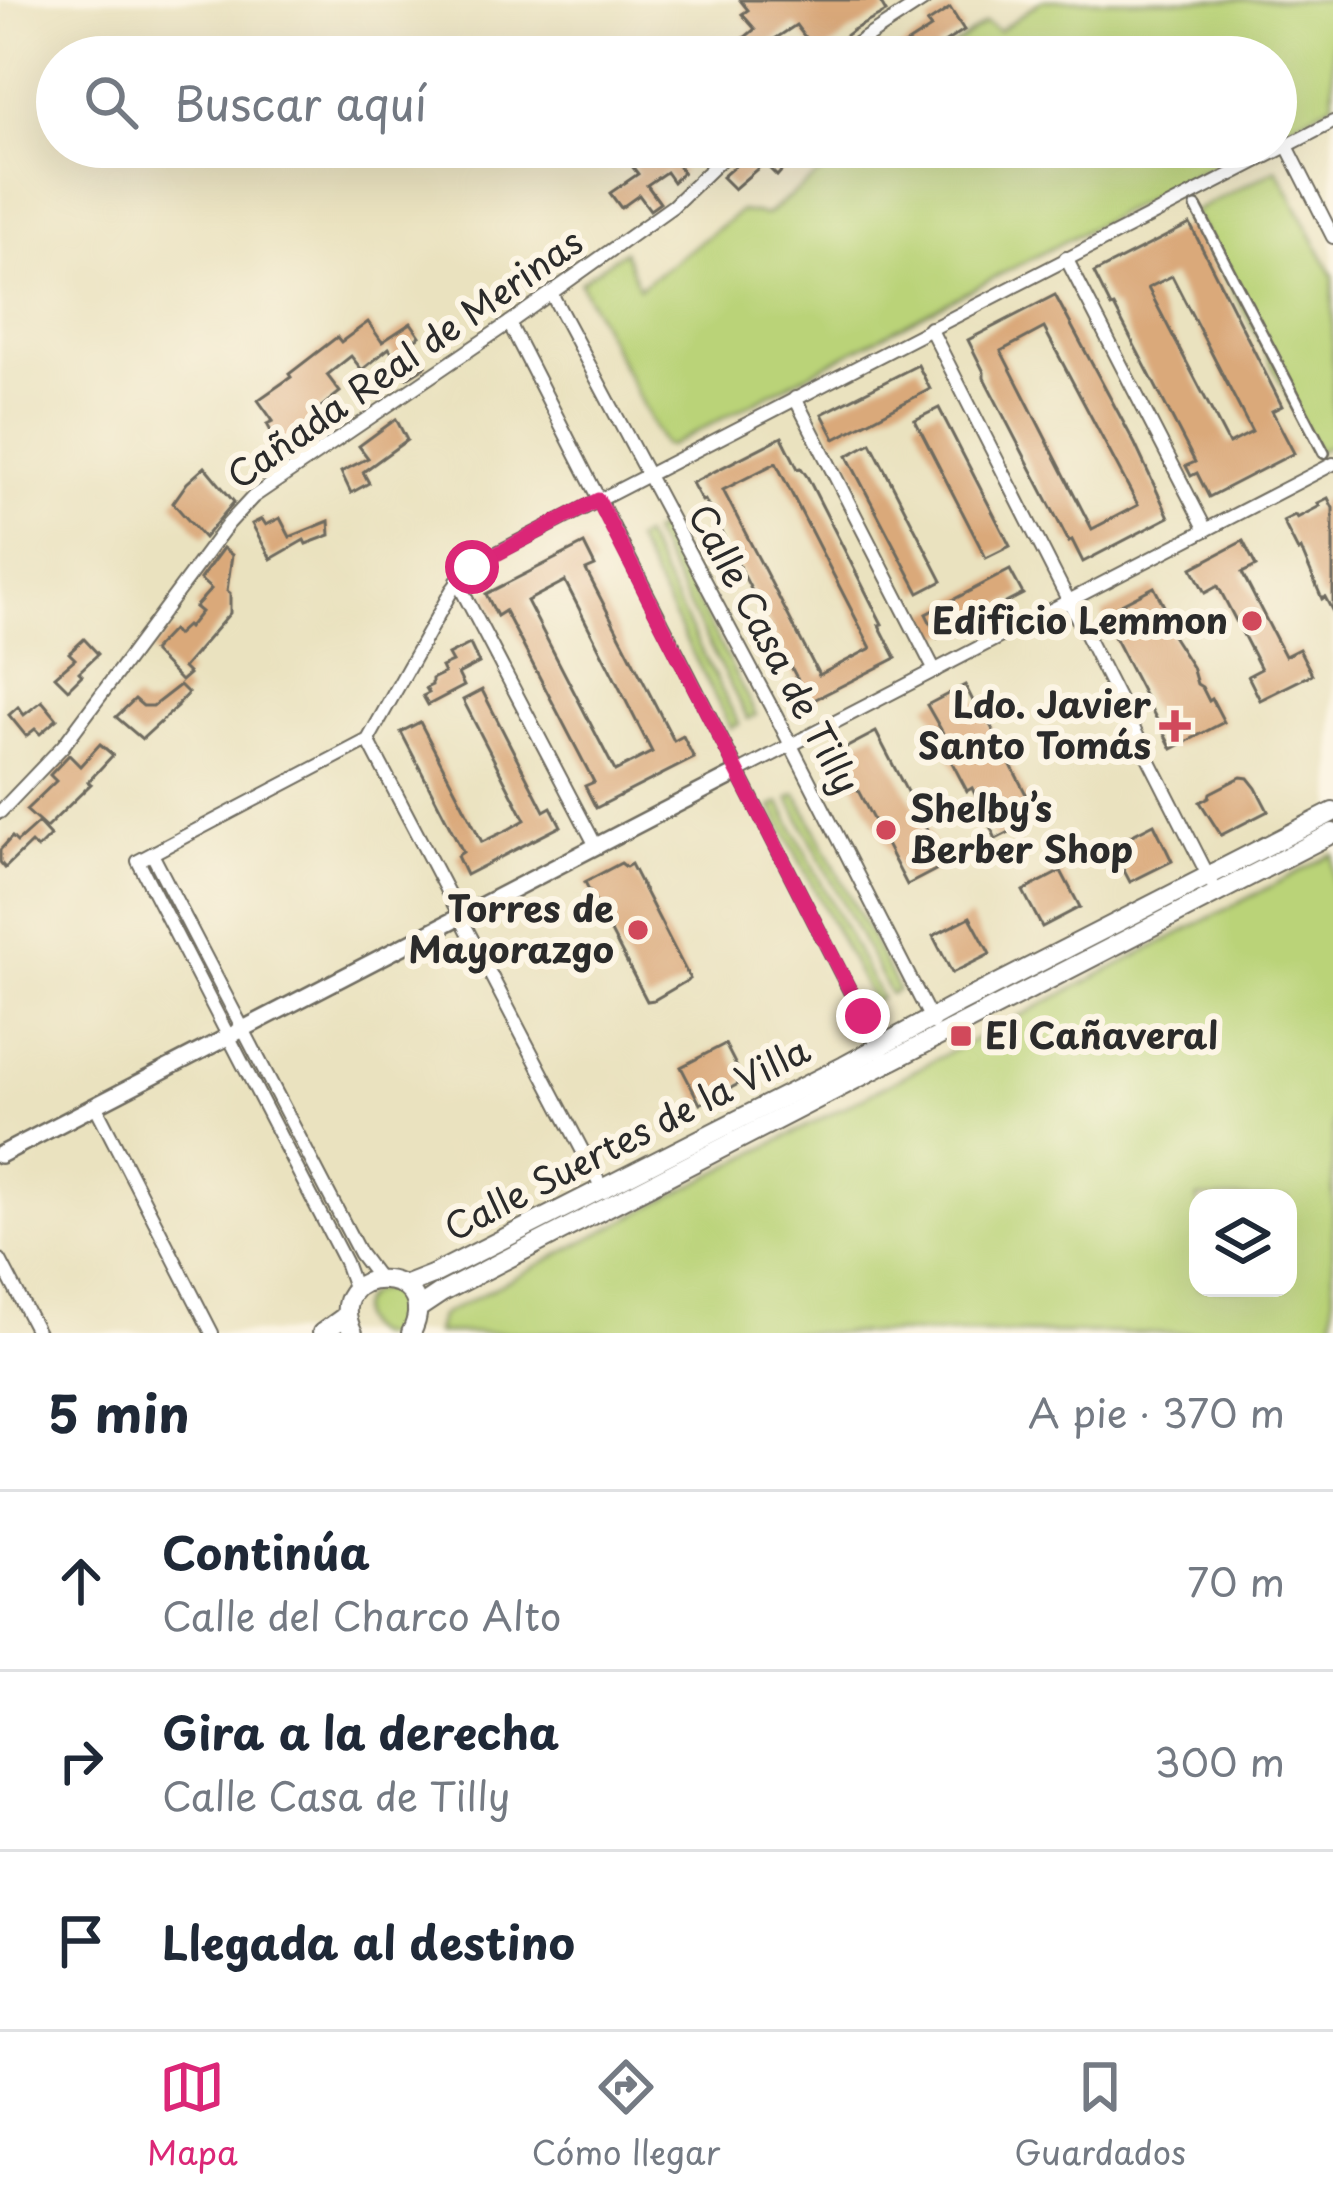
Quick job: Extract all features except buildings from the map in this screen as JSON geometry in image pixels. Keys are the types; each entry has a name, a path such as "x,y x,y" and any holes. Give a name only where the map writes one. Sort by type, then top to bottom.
{"main road":[{"path":"1213,885 1333,812"},
{"path":"1213,885 1333,833"},
{"name":"Calle Suertes de la Villa","path":"417,1309 607,1198 1213,885"},
{"name":"Calle Suertes de la Villa","path":"404,1286 607,1198"},
{"path":"322,1333 350,1324 347,1306 355,1290 378,1278 392,1279 410,1292 417,1309 411,1333"}],"street":[{"path":"869,36 925,0"},
{"path":"1297,140 1333,122"},
{"path":"1297,167 1333,237"},
{"name":"Cañada Real de Merinas","path":"0,812 63,746 253,496 673,206 712,168"},
{"path":"378,1278 138,861 368,740 458,581 481,561 1243,168"},
{"path":"0,1155 1206,530 1328,459 1196,207"},
{"path":"1066,258 1206,530"},
{"name":"Calle Casa de Tilly","path":"551,293 935,1027"},
{"path":"509,323 882,1054"},
{"path":"930,328 1213,885"},
{"path":"795,398 934,671"},
{"path":"458,581 596,846"},
{"path":"368,740 607,1198"},
{"path":"236,1032 355,1290"},
{"path":"95,1106 212,1333"},
{"path":"0,1260 38,1333"}],"green space":[{"path":"1042,0 1333,0 1333,103 1297,121 1297,36 968,36 985,23 999,31"},
{"path":"828,168 1206,168 669,446 663,445 580,282 624,251 639,288 741,211 766,215"},
{"path":"1277,169 1333,276 1333,444 1317,452 1193,212"},
{"path":"659,528 756,715 748,719 651,533"},
{"path":"643,537 739,724 731,728 635,541"},
{"path":"797,794 898,990 890,994 789,798"},
{"path":"780,803 881,998 873,1002 772,807"},
{"path":"1333,854 1333,1333 436,1333 440,1316"},
{"path":"373,1292 391,1292 403,1304 403,1322 392,1333 372,1333 361,1322 361,1304"}],"place":[{"name":"Edificio Lemmon","path":"1252,621"},
{"name":"Ldo. Javier Santo Tomás","path":"1175,726"},
{"name":"Shelby’s Berber Shop","path":"886,830"},
{"name":"Torres de Mayorazgo","path":"638,930"},
{"name":"El Cañaveral","path":"961,1036"}],"route":[{"path":"472,567 598,500 863,1016"}]}
